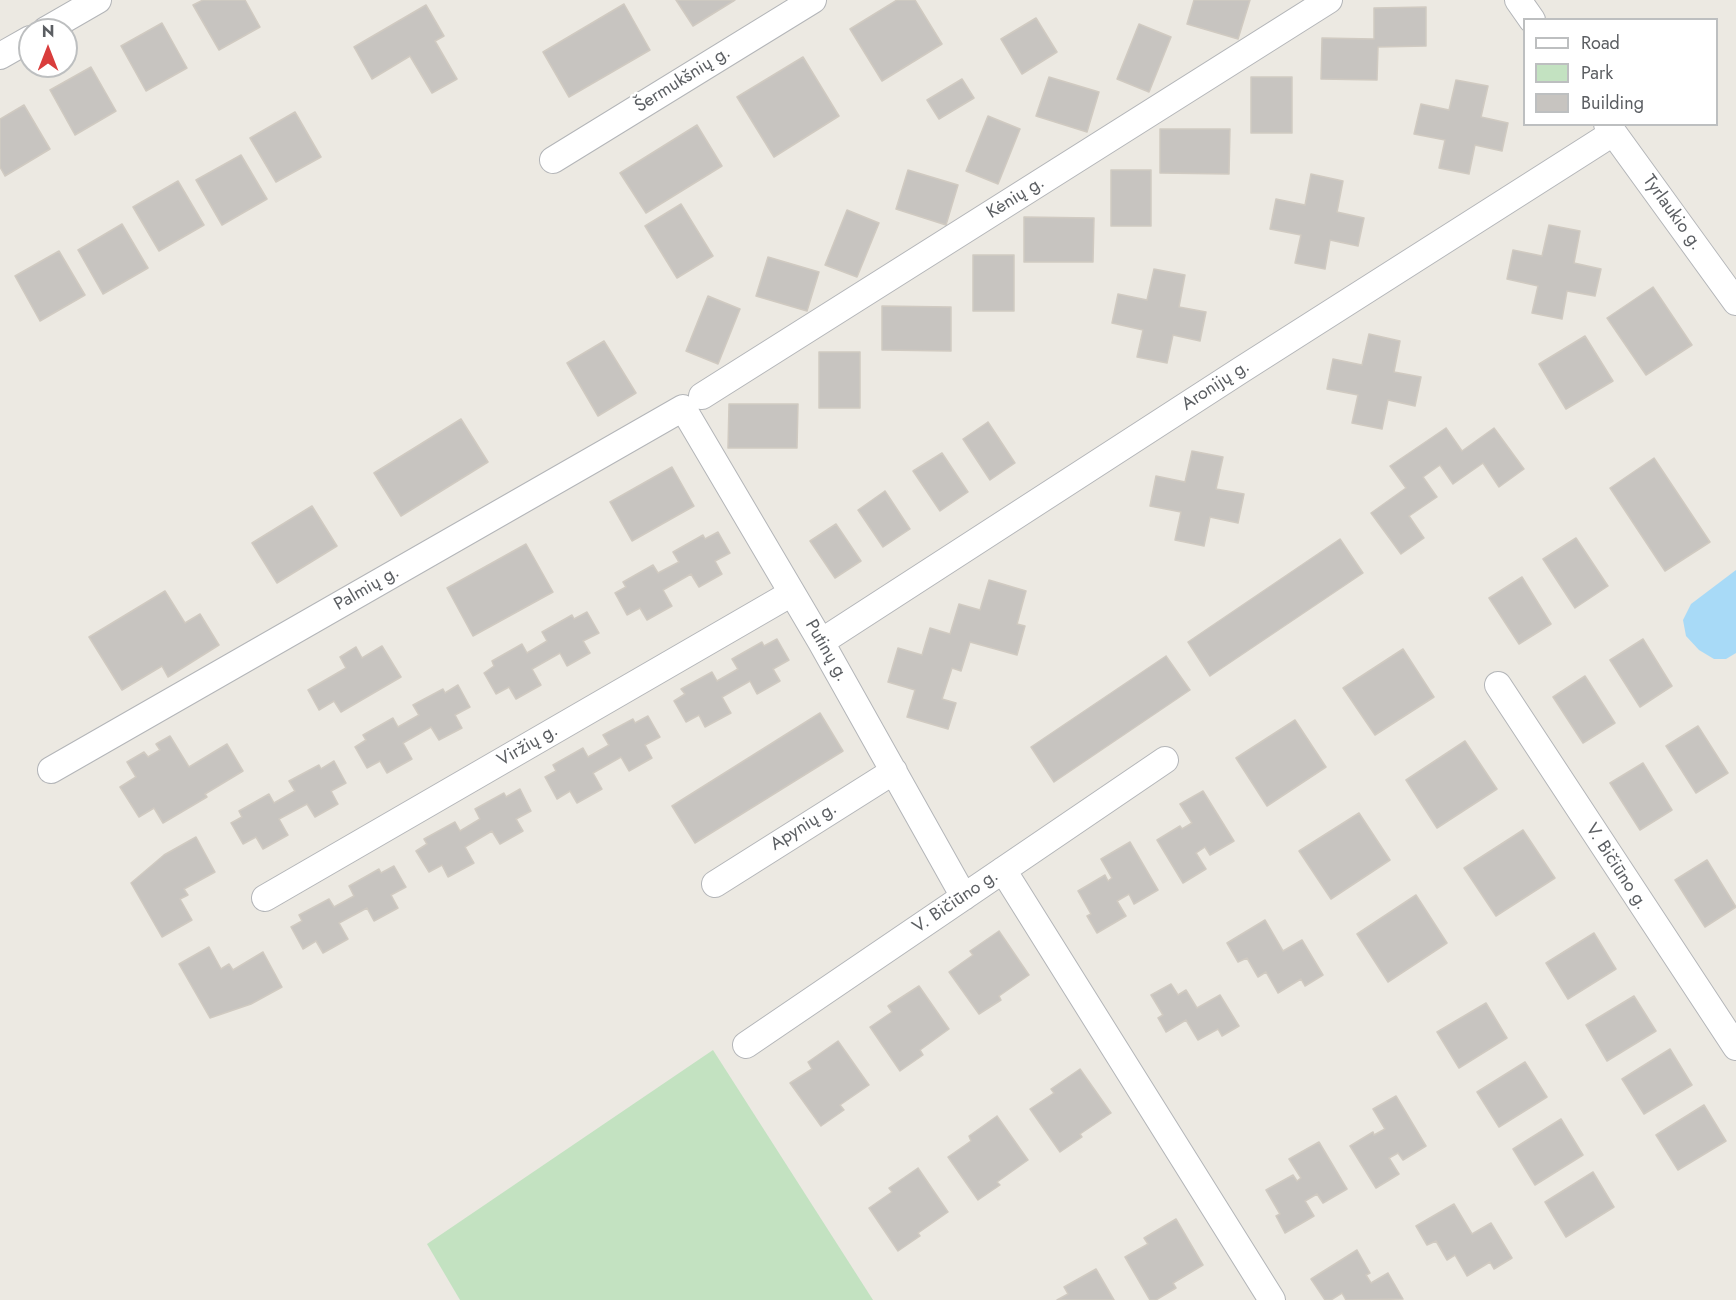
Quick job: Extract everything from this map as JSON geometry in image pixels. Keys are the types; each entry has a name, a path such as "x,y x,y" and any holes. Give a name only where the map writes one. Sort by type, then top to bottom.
{"street":[{"path":"67,18 98,0"},
{"name":"Šermukšnių g.","path":"554,160 813,0"},
{"name":"Kėnių g.","path":"693,402 1329,0"},
{"path":"1518,0 1531,18"},
{"path":"0,56 18,46"},
{"name":"Tyrlaukio g.","path":"1610,129 1736,302"},
{"name":"Aronijų g.","path":"821,642 1610,129"},
{"name":"Putinų g.","path":"693,402 792,593 964,897"},
{"name":"Palmių g.","path":"51,770 693,402"},
{"name":"Viržių g.","path":"265,898 792,593"},
{"name":"V. Bičiūno g.","path":"1498,685 1736,1047"},
{"name":"V. Bičiūno g.","path":"746,1045 1166,760"},
{"name":"Apynių g.","path":"715,884 894,771"},
{"path":"1003,870 1272,1300"}],"green space":[{"path":"713,1050 873,1300 460,1300 427,1244"}],"water":[{"path":"1736,570 1736,653 1726,659 1714,659 1699,650 1686,636 1683,620 1691,604"}],"building":[{"path":"203,0 245,0 260,27 219,50 193,5"},
{"path":"676,0 735,0 693,26"},
{"path":"897,0 915,0 942,44 882,81 850,29"},
{"path":"1194,0 1250,0 1238,39 1187,24"},
{"path":"624,4 650,50 569,97 543,52"},
{"path":"426,5 444,36 435,41 457,79 432,93 410,56 372,79 354,47"},
{"path":"1426,7 1426,46 1378,47 1377,80 1321,79 1322,38 1374,39 1374,8"},
{"path":"1036,18 1057,52 1022,74 1001,39"},
{"path":"162,23 187,68 146,91 121,46"},
{"path":"1139,24 1171,37 1149,92 1117,79"},
{"path":"803,57 839,116 774,157 737,97"},
{"path":"91,67 116,111 75,135 50,90 71,78 78,78 78,74"},
{"path":"1049,77 1099,92 1087,132 1036,116"},
{"path":"1251,77 1292,77 1292,133 1251,133"},
{"path":"962,79 974,98 939,119 927,100"},
{"path":"1456,80 1488,86 1481,117 1508,123 1502,151 1475,145 1469,174 1439,168 1445,140 1414,134 1421,104 1449,110"},
{"path":"24,105 50,149 5,176 0,167 0,119"},
{"path":"295,112 321,157 276,182 250,138"},
{"path":"988,116 1020,129 998,184 966,171"},
{"path":"697,125 722,166 646,213 620,173"},
{"path":"1160,129 1230,129 1229,174 1160,173"},
{"path":"241,155 267,199 222,225 196,180"},
{"path":"908,170 958,185 946,225 896,209"},
{"path":"1111,170 1151,170 1151,226 1111,226"},
{"path":"1311,174 1343,181 1337,212 1364,218 1358,246 1330,240 1325,269 1295,263 1301,235 1270,229 1276,199 1305,205"},
{"path":"178,181 204,225 159,251 133,207"},
{"path":"681,204 713,256 677,278 645,226"},
{"path":"847,210 879,223 857,277 825,265"},
{"path":"1024,217 1094,218 1093,262 1024,262"},
{"path":"122,224 148,268 103,294 78,250"},
{"path":"1549,225 1580,231 1574,263 1601,269 1595,296 1567,291 1562,319 1532,313 1538,286 1507,279 1513,250 1542,256"},
{"path":"59,251 85,295 40,321 15,276"},
{"path":"973,255 1014,255 1014,311 973,311"},
{"path":"768,257 819,272 807,311 756,296"},
{"path":"1154,269 1185,275 1179,307 1206,312 1200,341 1173,335 1167,363 1137,357 1143,330 1112,323 1118,294 1147,300"},
{"path":"1653,287 1692,345 1646,375 1607,318"},
{"path":"708,296 740,309 718,364 686,351"},
{"path":"882,306 951,307 951,351 882,350"},
{"path":"1369,334 1400,341 1394,372 1421,377 1415,406 1388,400 1382,429 1352,423 1358,395 1327,389 1333,359 1362,365"},
{"path":"1585,336 1613,381 1566,409 1539,364"},
{"path":"604,341 636,393 598,416 567,363"},
{"path":"819,352 860,352 860,408 819,408"},
{"path":"729,404 798,404 797,448 728,448"},
{"path":"461,419 488,462 401,516 374,473"},
{"path":"988,422 1015,463 990,480 963,439"},
{"path":"1446,428 1462,451 1494,428 1524,469 1499,487 1483,463 1453,484 1440,465 1423,477 1437,497 1409,516 1424,538 1401,554 1371,513 1406,488 1390,466"},
{"path":"1192,451 1223,457 1216,489 1244,494 1238,523 1210,517 1204,546 1175,540 1181,512 1150,506 1156,476 1185,482"},
{"path":"942,453 968,492 940,511 913,471"},
{"path":"1654,458 1710,542 1665,571 1610,488"},
{"path":"672,467 694,506 632,541 610,502"},
{"path":"885,491 910,529 883,547 858,510"},
{"path":"312,506 337,546 277,583 252,543"},
{"path":"836,524 861,561 835,578 810,541"},
{"path":"718,532 730,553 715,561 722,574 699,587 691,574 663,590 672,606 647,620 640,608 627,615 615,593 626,587 623,582 653,565 658,573 679,562 673,552 703,535 705,539"},
{"path":"1576,538 1608,586 1575,608 1543,559"},
{"path":"1340,539 1363,573 1210,676 1188,642"},
{"path":"526,544 553,592 473,636 447,588"},
{"path":"1522,577 1551,624 1519,644 1489,598"},
{"path":"989,580 1026,591 1017,624 1025,626 1017,655 970,642 961,671 952,668 942,699 956,703 948,729 907,717 915,690 888,682 898,648 922,655 930,628 950,634 959,604 980,610"},
{"path":"165,591 185,623 200,614 219,645 168,677 162,666 122,690 89,637"},
{"path":"587,612 599,633 583,641 590,653 567,666 560,653 532,669 541,685 516,699 509,687 496,694 484,673 494,666 492,661 522,644 527,653 547,641 542,632 572,615 574,619"},
{"path":"777,639 789,660 773,669 780,681 757,694 750,681 722,697 731,713 705,727 699,715 686,722 674,701 685,694 681,689 712,672 717,681 738,669 732,659 762,642 764,646"},
{"path":"1643,639 1672,686 1640,707 1610,660"},
{"path":"382,646 401,677 341,712 334,701 319,710 308,690 346,668 340,657 356,647 362,658"},
{"path":"1403,649 1434,697 1375,735 1343,688"},
{"path":"1166,656 1190,690 1054,782 1031,747"},
{"path":"1585,676 1615,723 1583,743 1553,697"},
{"path":"458,685 470,707 455,715 462,728 439,740 431,727 403,743 412,759 387,773 380,761 367,768 355,747 366,740 363,735 393,718 398,727 419,715 413,705 443,689 445,693"},
{"path":"820,713 843,751 695,843 672,806"},
{"path":"648,716 660,737 645,745 652,758 629,771 621,757 593,773 602,789 577,803 570,791 557,799 545,777 556,771 553,765 583,748 588,757 609,745 603,735 633,719 635,723"},
{"path":"1295,720 1326,767 1267,806 1236,758"},
{"path":"1698,726 1728,773 1696,793 1666,746"},
{"path":"170,736 189,767 227,744 243,771 205,794 207,797 163,823 154,808 139,817 120,787 136,777 127,762 144,752 148,757 160,750 156,744"},
{"path":"1465,741 1497,789 1437,828 1406,780"},
{"path":"334,761 346,783 331,791 338,804 315,817 307,804 279,819 288,835 263,849 256,837 243,844 231,823 242,817 239,811 269,794 274,803 295,791 289,781 319,765 321,769"},
{"path":"1643,763 1672,810 1640,830 1610,783"},
{"path":"520,789 531,811 516,819 523,831 500,844 492,831 465,847 474,863 448,877 442,865 429,872 416,851 427,844 424,839 455,822 460,831 480,819 475,809 504,793 506,797"},
{"path":"1203,791 1234,841 1210,855 1205,847 1196,853 1206,869 1183,883 1157,840 1180,826 1182,829 1192,823 1180,804"},
{"path":"1359,813 1390,860 1331,899 1299,851"},
{"path":"1523,830 1555,878 1496,916 1464,868"},
{"path":"196,837 215,872 184,889 188,895 180,899 192,920 162,937 131,883 164,855"},
{"path":"1130,842 1158,890 1134,904 1129,894 1117,901 1126,916 1097,933 1087,916 1091,914 1078,891 1105,875 1108,881 1112,878 1101,859"},
{"path":"1707,860 1736,907 1705,927 1675,880"},
{"path":"394,866 406,887 391,895 398,908 374,921 367,908 339,923 348,939 323,953 316,941 303,949 291,927 302,921 299,915 329,899 334,907 354,896 349,886 379,869 381,873"},
{"path":"1416,895 1447,943 1388,982 1357,934"},
{"path":"1265,920 1283,951 1302,940 1323,975 1305,986 1301,979 1278,993 1266,972 1258,977 1247,958 1238,962 1227,943"},
{"path":"999,931 1029,975 999,996 1001,1000 979,1014 949,972 973,955 970,951"},
{"path":"1594,933 1616,969 1568,999 1546,963"},
{"path":"209,947 221,969 229,964 233,970 263,952 282,987 251,1004 210,1018 179,964"},
{"path":"1171,984 1178,995 1186,990 1197,1008 1220,995 1239,1026 1222,1036 1218,1029 1198,1040 1186,1020 1166,1032 1158,1018 1163,1015 1151,995"},
{"path":"919,986 949,1029 920,1050 923,1055 900,1071 870,1027 892,1012 888,1006"},
{"path":"1634,996 1656,1031 1607,1061 1586,1025"},
{"path":"1486,1003 1507,1038 1459,1068 1437,1032"},
{"path":"838,1041 869,1085 840,1105 844,1110 821,1126 790,1083 812,1069 808,1062"},
{"path":"1670,1049 1692,1085 1644,1114 1622,1079"},
{"path":"1525,1062 1547,1097 1499,1127 1477,1092"},
{"path":"1080,1069 1111,1113 1080,1134 1082,1137 1060,1152 1030,1109 1054,1093 1051,1089"},
{"path":"1396,1096 1426,1146 1403,1160 1398,1153 1389,1158 1399,1174 1376,1188 1350,1146 1373,1132 1374,1135 1385,1129 1373,1109"},
{"path":"1704,1105 1726,1141 1678,1170 1656,1135"},
{"path":"997,1116 1028,1160 997,1182 1000,1185 978,1200 948,1157 971,1141 969,1136"},
{"path":"1561,1119 1583,1155 1535,1185 1513,1149"},
{"path":"1319,1142 1347,1189 1323,1203 1317,1194 1305,1201 1314,1216 1285,1233 1276,1216 1280,1214 1266,1190 1293,1175 1297,1181 1301,1178 1289,1159"},
{"path":"918,1168 948,1212 918,1233 920,1236 898,1251 869,1208 892,1192 889,1188"},
{"path":"1593,1172 1614,1207 1566,1237 1545,1202"},
{"path":"1454,1204 1472,1234 1491,1223 1512,1258 1494,1269 1490,1262 1467,1276 1455,1255 1447,1260 1436,1241 1427,1245 1416,1226"},
{"path":"1176,1219 1203,1265 1173,1283 1176,1288 1156,1300 1150,1300 1125,1257 1148,1244 1144,1238"},
{"path":"1357,1250 1370,1273 1366,1275 1371,1283 1388,1273 1403,1299 1346,1300 1342,1293 1331,1300 1325,1300 1311,1279"},
{"path":"1096,1269 1114,1300 1057,1300 1068,1294 1064,1287"}]}
